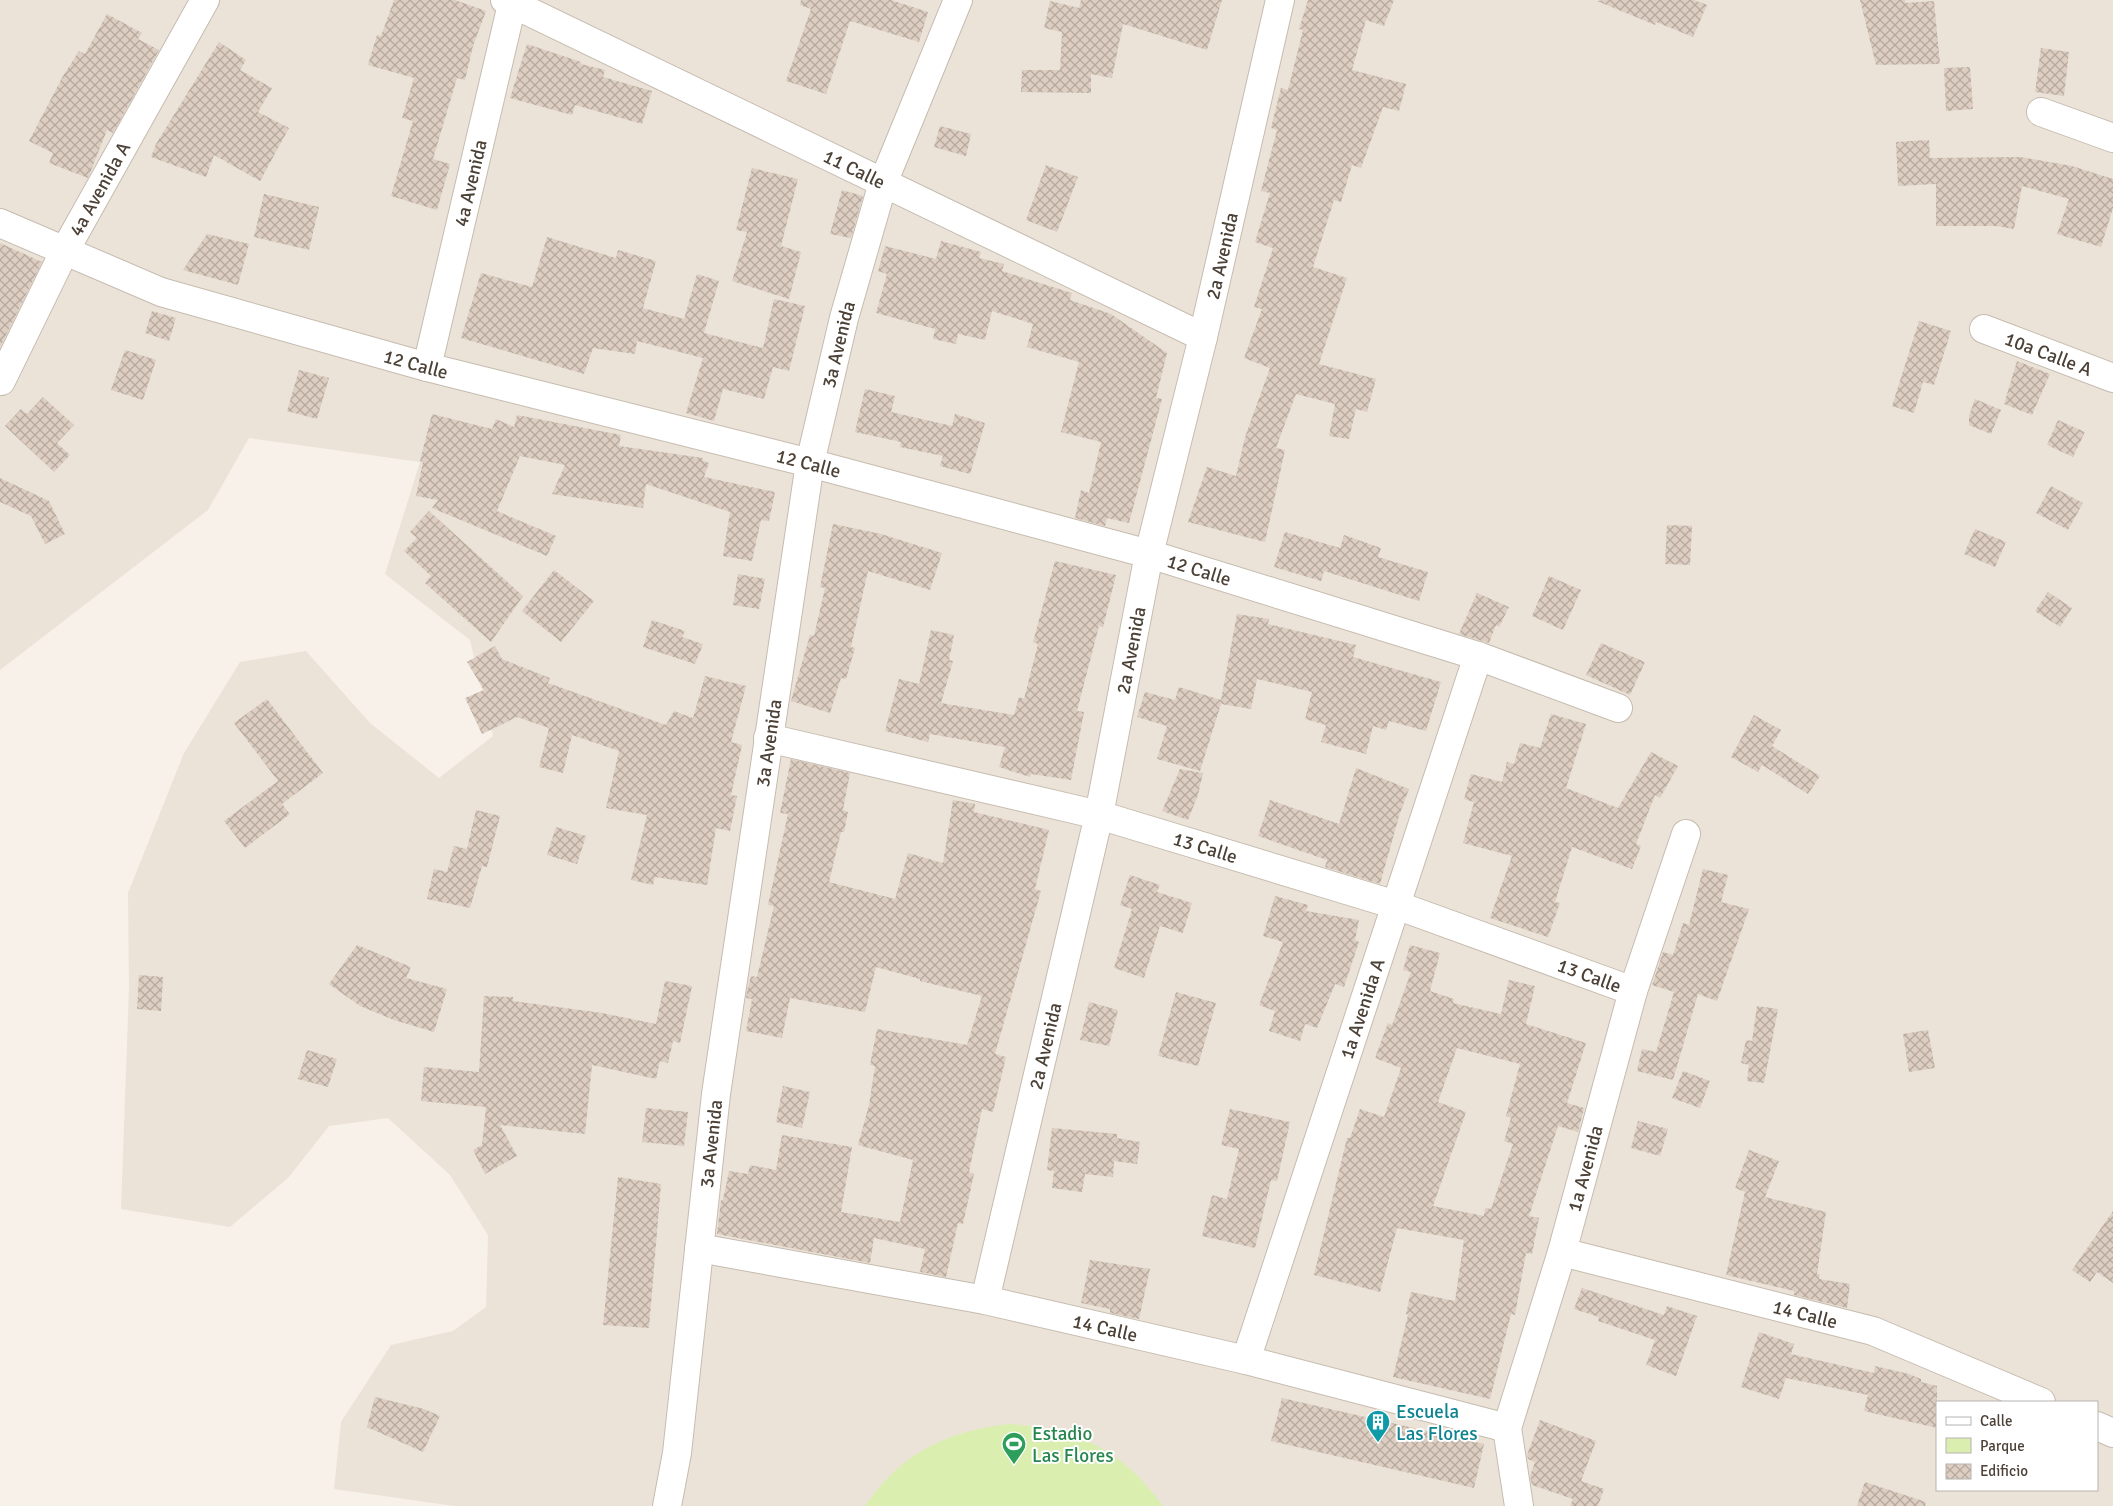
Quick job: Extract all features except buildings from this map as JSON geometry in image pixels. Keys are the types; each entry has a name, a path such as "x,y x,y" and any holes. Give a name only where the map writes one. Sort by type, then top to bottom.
{"street":[{"name":"4a Avenida A","path":"1,381 64,252 205,0"},
{"name":"3a Avenida","path":"668,1506 677,1453 716,1094 737,967 768,738 810,463 844,318 883,183 958,0"},
{"name":"2a Avenida","path":"985,1300 1099,815 1149,554 1202,337 1280,0"},
{"name":"11 Calle","path":"510,2 1202,337"},
{"name":"4a Avenida","path":"427,367 510,2"},
{"path":"2041,112 2113,138"},
{"name":"12 Calle","path":"0,223 161,292 427,367 810,463 1149,554 1478,656 1618,708"},
{"name":"10a Calle A","path":"1984,329 2113,378"},
{"name":"1a Avenida A","path":"1246,1360 1478,656"},
{"name":"13 Calle","path":"768,738 1099,815 1396,905 1633,991"},
{"name":"1a Avenida","path":"1519,1506 1507,1428 1562,1252 1633,991 1686,834"},
{"name":"14 Calle","path":"700,1248 985,1300 1246,1360 1507,1428"},
{"name":"14 Calle","path":"1562,1252 1873,1331 2039,1401"},
{"path":"2098,1426 2113,1433"}],"shaded area":[{"path":"0,0 2113,0 2113,1506 454,1506 334,1489 341,1422 391,1345 453,1331 486,1307 488,1235 450,1175 388,1118 329,1126 288,1178 230,1227 121,1209 129,987 128,893 184,753 240,662 306,651 370,723 439,778 493,736 470,640 385,574 420,462 249,438 208,510 0,670"}],"green space":[{"name":"Estadio Las Flores","path":"1009,1424 1034,1426 1056,1431 1077,1437 1096,1446 1114,1456 1131,1470 1163,1506 865,1506 894,1472 927,1448 965,1432"}],"place":[{"name":"Escuela Las Flores","path":"1378,1443"},
{"name":"Estadio Las Flores","path":"1014,1465"}]}
